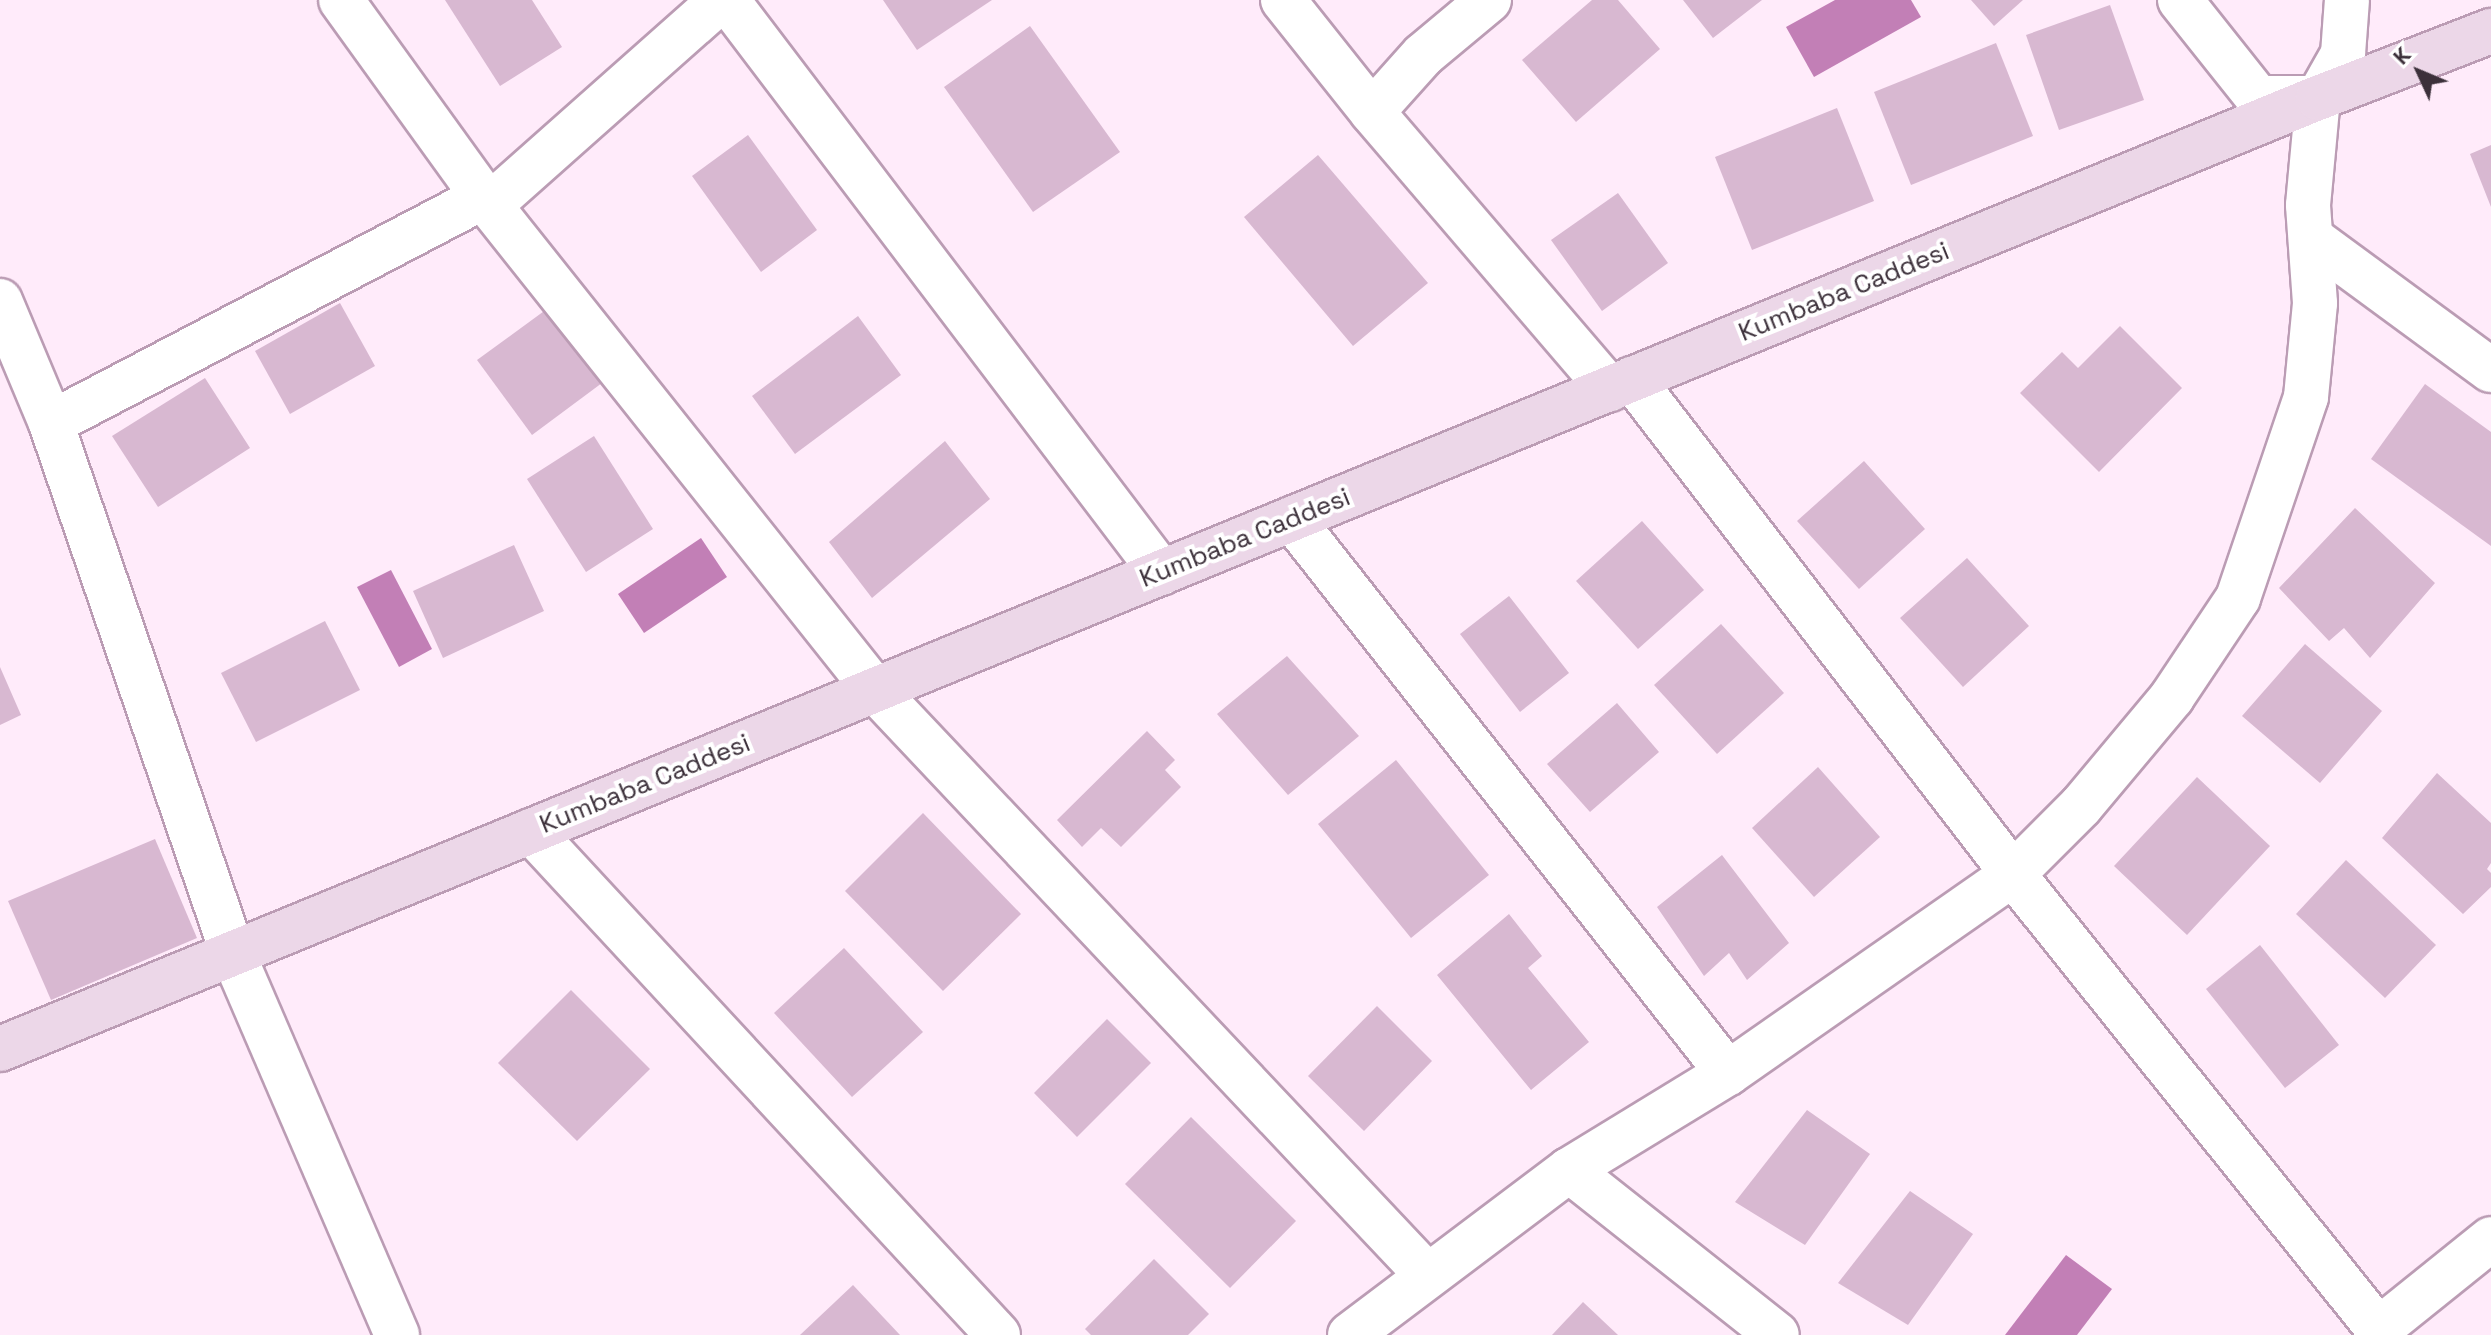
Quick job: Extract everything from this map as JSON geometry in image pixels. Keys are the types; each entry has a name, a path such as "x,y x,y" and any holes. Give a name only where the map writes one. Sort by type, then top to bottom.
{"street":[{"path":"341,0 486,201 875,690 1427,1275"},
{"path":"51,423 486,201 721,0"},
{"path":"727,0 1162,573"},
{"path":"1283,0 1372,112 1621,384 2380,1332 2491,1239"},
{"path":"1372,112 1423,55 1489,0"},
{"path":"2180,0 2258,98 2318,98"},
{"path":"1350,1335 1569,1170 1728,1073 2013,874 2081,806 2172,697 2238,598 2306,397 2315,303 2308,205 2318,98 2343,54 2347,0"},
{"name":"Kumbaba Caddesi","path":"0,1049 2318,98 2491,31"},
{"path":"2311,238 2491,370"},
{"path":"0,301 51,423 233,954 397,1335"},
{"path":"1292,519 1728,1073"},
{"path":"531,831 998,1335"},
{"path":"1569,1170 1777,1335"}],"shaded area":[{"path":"1835,0 1911,0 1921,17 1814,77 1786,27"},
{"path":"701,538 727,577 644,633 618,594"},
{"path":"391,570 432,649 399,667 357,587"},
{"path":"2066,1255 2112,1289 2077,1335 2005,1335"}],"building":[{"path":"445,0 532,0 562,47 500,86"},
{"path":"883,0 992,0 917,50"},
{"path":"1592,0 1618,0 1660,49 1576,122 1522,60"},
{"path":"1683,0 1762,0 1713,38"},
{"path":"1971,0 2023,0 1994,26"},
{"path":"2110,5 2144,100 2059,130 2026,35"},
{"path":"1030,26 1120,152 1033,212 944,87"},
{"path":"1996,43 2033,136 1911,185 1874,92"},
{"path":"1837,108 1874,201 1752,250 1715,157"},
{"path":"748,135 817,230 761,272 692,176"},
{"path":"2491,145 2491,207 2470,154"},
{"path":"1318,155 1428,283 1353,346 1244,217"},
{"path":"1618,193 1668,263 1602,311 1551,240"},
{"path":"340,303 375,366 290,414 255,351"},
{"path":"551,306 606,380 532,435 477,360"},
{"path":"858,316 901,375 795,454 752,396"},
{"path":"2120,326 2182,388 2099,472 2020,393 2062,352 2078,368"},
{"path":"205,378 250,448 158,507 112,436"},
{"path":"2425,384 2491,432 2491,546 2371,459"},
{"path":"594,436 653,529 586,572 527,479"},
{"path":"945,441 990,499 872,598 829,542"},
{"path":"1864,461 1925,529 1859,589 1797,521"},
{"path":"2355,508 2435,583 2370,658 2344,628 2329,641 2279,588"},
{"path":"1642,521 1704,590 1638,649 1576,581"},
{"path":"514,545 544,611 443,658 413,591"},
{"path":"1967,558 2029,626 1963,687 1900,618"},
{"path":"1509,596 1569,673 1520,712 1460,634"},
{"path":"325,621 360,690 256,742 221,673"},
{"path":"1721,624 1784,693 1717,754 1654,685"},
{"path":"2305,644 2382,711 2320,783 2242,716"},
{"path":"1287,656 1359,736 1288,795 1217,714"},
{"path":"0,667 21,715 0,725"},
{"path":"1617,703 1659,752 1590,812 1547,764"},
{"path":"1147,731 1175,760 1165,770 1181,787 1121,847 1101,828 1082,847 1057,820"},
{"path":"1396,760 1489,875 1411,938 1318,824"},
{"path":"1818,767 1880,837 1814,897 1752,828"},
{"path":"2437,773 2491,823 2491,863 2487,869 2491,873 2491,887 2463,914 2382,838"},
{"path":"2197,777 2270,846 2187,935 2114,866"},
{"path":"923,813 1021,914 943,991 845,891"},
{"path":"155,839 197,938 51,1000 8,901"},
{"path":"1722,855 1789,943 1747,980 1729,953 1704,976 1657,907"},
{"path":"2346,860 2436,945 2385,998 2296,914"},
{"path":"1509,914 1542,956 1528,968 1589,1042 1531,1090 1437,975"},
{"path":"2260,945 2339,1045 2285,1088 2206,989"},
{"path":"844,948 923,1032 852,1097 774,1013"},
{"path":"571,990 650,1069 577,1141 498,1063"},
{"path":"1377,1006 1432,1061 1364,1131 1308,1076"},
{"path":"1107,1019 1151,1063 1077,1137 1034,1093"},
{"path":"1807,1110 1870,1154 1805,1245 1735,1202"},
{"path":"1191,1117 1296,1221 1230,1288 1125,1184"},
{"path":"1910,1191 1973,1234 1908,1325 1838,1283"},
{"path":"1154,1259 1209,1314 1188,1335 1091,1335 1085,1329"},
{"path":"853,1285 900,1335 800,1335"},
{"path":"1583,1302 1618,1335 1552,1335"}]}
